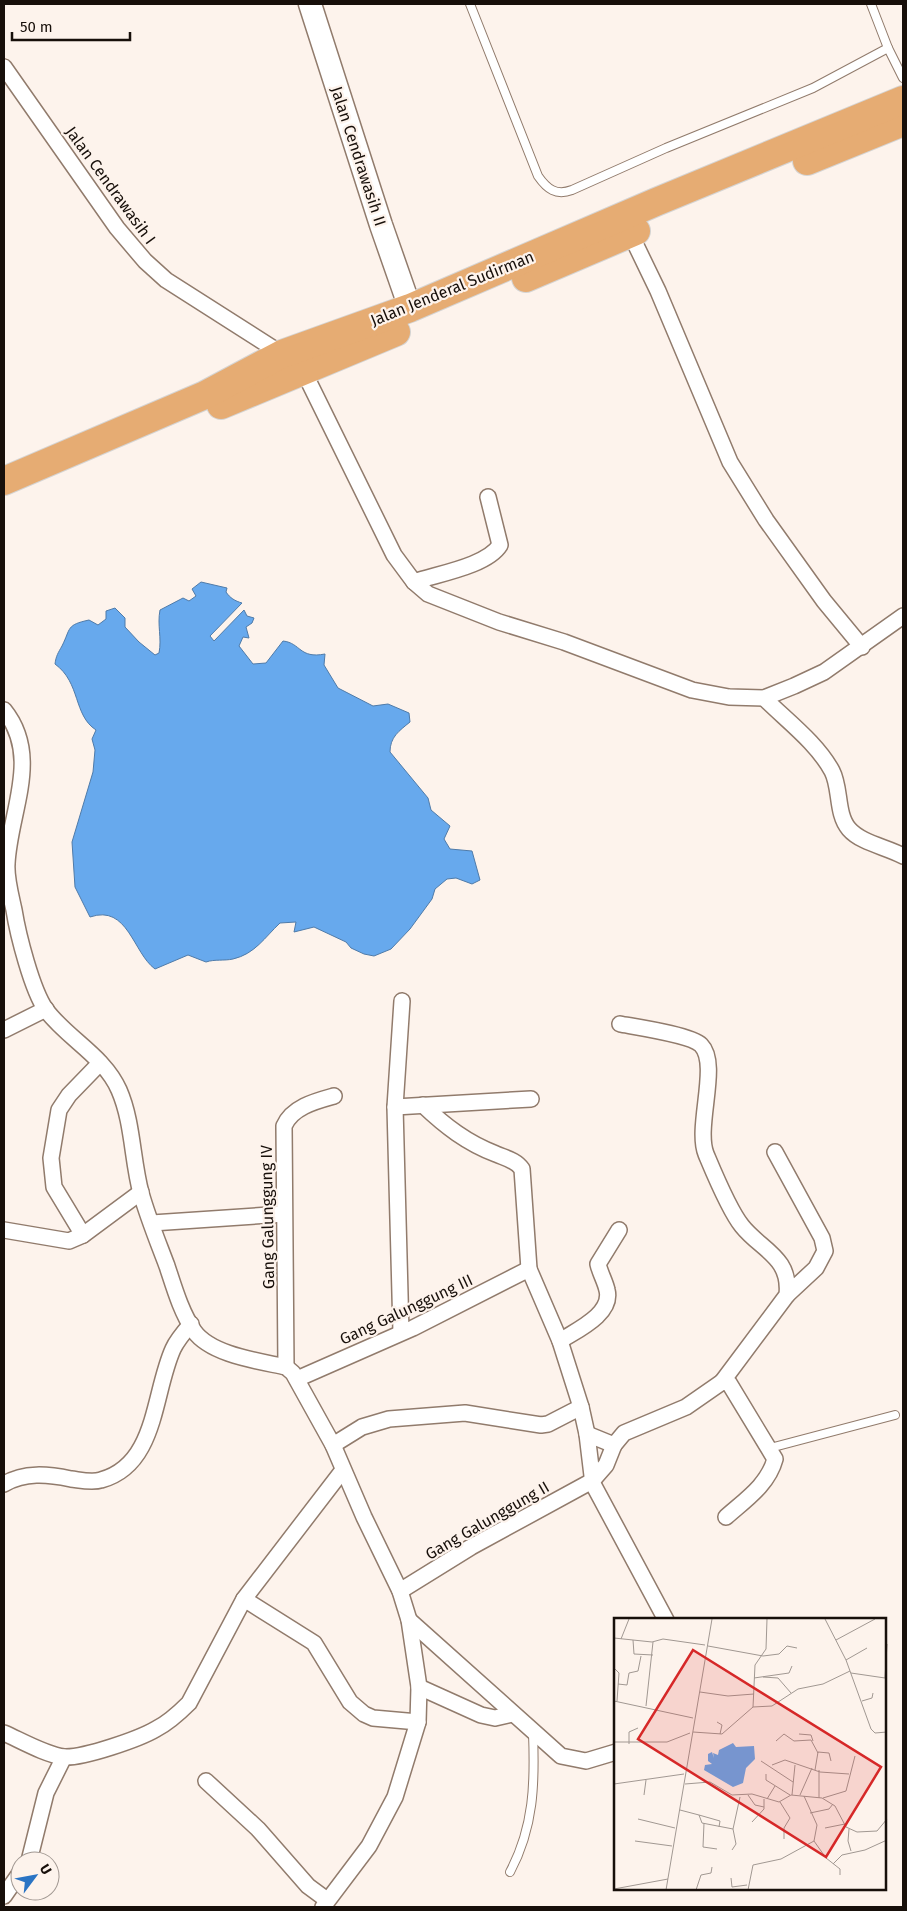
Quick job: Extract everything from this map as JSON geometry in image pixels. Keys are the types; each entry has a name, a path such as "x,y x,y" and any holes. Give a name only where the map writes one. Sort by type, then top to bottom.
{"highway":[{"name":"Jalan Jenderal Sudirman","path":"4,497 410,308 628,214 903,100"},
{"name":"Jalan Jenderal Sudirman","path":"293,362 630,234 903,122"},
{"name":"Jalan Jenderal Sudirman","path":"4,481 207,402"}],"street":[{"name":"Jalan Cendrawasih II","path":"310,4 372,198 410,308"},
{"name":"Jalan Cendrawasih I","path":"4,67 117,228 145,261 166,280 293,362"},
{"path":"630,234 658,291 730,462 766,520 824,601 862,647"},
{"path":"293,362 394,555 414,582 428,594 499,622 564,642 692,690 729,697 764,698 824,672 862,647 903,616"},
{"path":"414,582 477,562 495,553 500,545 488,497"},
{"path":"764,698 815,749 830,768 837,785 843,818 850,830 868,841 903,856"},
{"path":"4,710 15,727 22,758 20,794 5,865 23,947 32,977 46,1009 100,1063 119,1090 141,1192 178,1298 194,1331 208,1343 234,1355 286,1367 297,1379 334,1445 364,1518 400,1591 409,1620 419,1687 418,1722 395,1797 369,1846 325,1904 258,1829 206,1781"},
{"path":"401,1332 395,1107 402,1001"},
{"path":"4,1030 46,1009"},
{"path":"620,1024 695,1041 704,1050 708,1065 703,1130 705,1152 741,1225 775,1256 786,1274 788,1283 787,1295"},
{"path":"83,1235 54,1187 51,1158 59,1110 69,1094 100,1063"},
{"name":"Gang Galunggung IV","path":"286,1367 284,1126 287,1119 304,1107 334,1096"},
{"path":"395,1107 531,1099"},
{"path":"422,1105 458,1135 479,1148 519,1164 523,1173 529,1269 560,1341 581,1407 587,1434 592,1481 665,1618"},
{"path":"592,1481 606,1465 614,1445 624,1433 686,1408 722,1382 787,1295 816,1268 825,1251 822,1238 775,1152"},
{"path":"4,1230 68,1241 83,1235 141,1192"},
{"path":"152,1223 284,1214"},
{"path":"560,1341 601,1313 606,1305 607,1290 598,1264 619,1230"},
{"name":"Gang Galunggung III","path":"297,1379 401,1332 529,1269"},
{"path":"4,1484 17,1477 32,1475 99,1481 121,1472 133,1460 142,1444 156,1408 173,1350 191,1324"},
{"path":"722,1382 733,1386 775,1459 772,1470 760,1488 726,1517"},
{"path":"334,1445 362,1427 378,1421 465,1413 517,1423 540,1425 548,1424 581,1407"},
{"path":"587,1434 614,1445"},
{"path":"4,1733 64,1757 88,1754 155,1730 175,1716 189,1703 244,1599 343,1470"},
{"name":"Gang Galunggung II","path":"400,1591 471,1547 592,1481"},
{"path":"244,1599 314,1643 350,1702 364,1714 373,1718 418,1722"},
{"path":"409,1620 533,1733 561,1756 575,1761 586,1761 614,1753"},
{"path":"419,1687 481,1715 495,1718 512,1714"},
{"path":"31,1851 46,1792 64,1757"}],"lane":[{"path":"470,4 538,176 548,188 559,193 572,190 666,148 813,88 888,48"},
{"path":"871,4 888,48 903,78"},
{"path":"770,1448 895,1415"},
{"path":"510,1872 526,1838 534,1779 533,1733"}],"water":[{"path":"201,582 227,588 226,592 229,596 242,603 210,636 214,641 244,610 247,616 254,618 252,623 246,627 249,638 243,637 239,646 253,664 266,663 283,641 289,642 305,653 325,654 324,665 338,688 373,706 388,704 409,713 410,722 393,738 390,752 428,798 431,810 450,826 444,839 450,849 472,851 480,880 472,884 456,878 447,879 435,889 432,899 410,929 391,949 374,956 364,954 351,948 346,942 314,927 294,932 296,922 280,923 254,949 241,957 206,962 188,955 155,969 147,962 128,932 113,917 103,915 90,917 75,887 72,842 93,772 95,750 92,739 96,730 84,716 69,680 55,664 57,657 70,628 89,620 98,625 106,619 106,611 115,608 125,618 125,627 139,642 155,655 159,653 160,610 183,598 189,601 196,596 192,589"}]}
